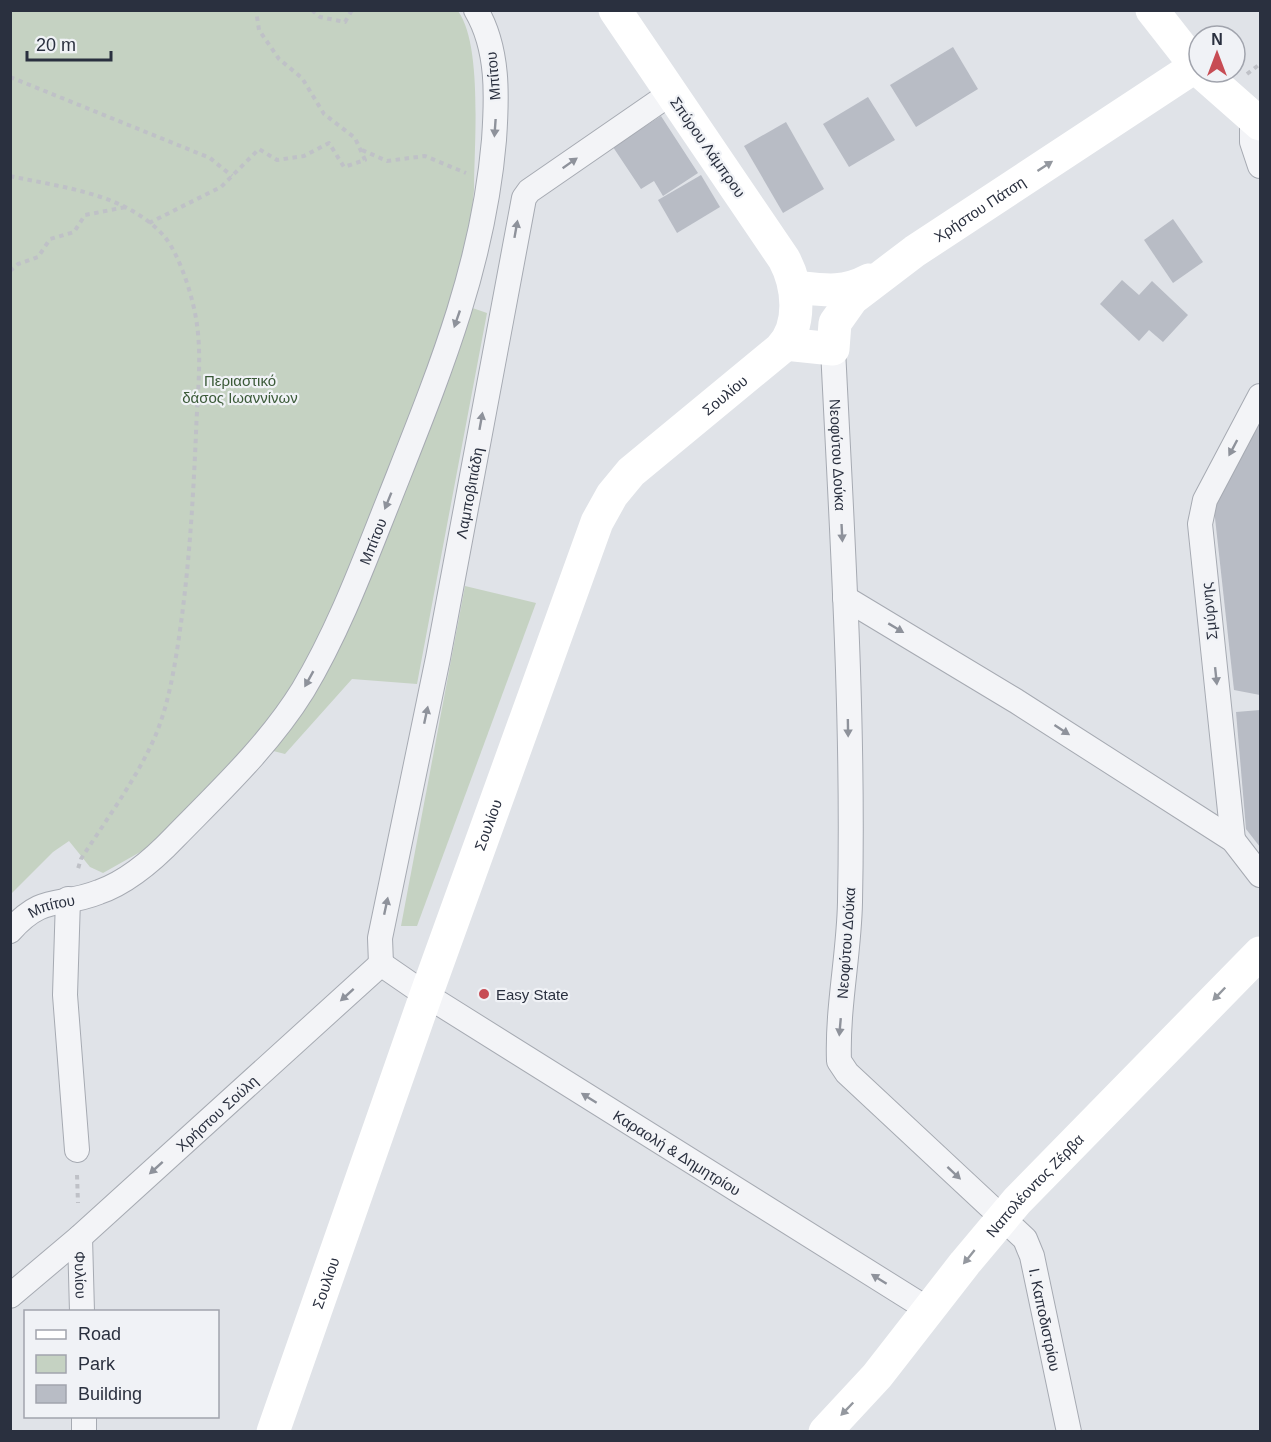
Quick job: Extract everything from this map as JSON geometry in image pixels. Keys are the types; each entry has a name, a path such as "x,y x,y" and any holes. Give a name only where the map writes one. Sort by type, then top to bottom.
{"main road":[{"name":"Σπύρου Λάμπρου","path":"615,10 784,259 795,287"},
{"path":"1152,10 1187,56"},
{"path":"1168,10 1175,42"},
{"name":"Χρήστου Πάτση","path":"832,348 836,322 848,303 915,252 1187,77"},
{"path":"1215,84 1256,121"},
{"path":"832,348 785,344 794,321 795,287 833,291 850,289 915,252"},
{"name":"Σουλίου","path":"273,1431 573,583 604,508 621,483 643,461 785,344"},
{"name":"Ναπολέοντος Ζέρβα","path":"825,1431 877,1376 1002,1218 1260,953"}],"street":[{"name":"Μπίτου","path":"10,931 34,909 110,888 153,857 285,718 326,648 453,332 473,271 489,192 496,87 487,33 476,10"},
{"name":"Λαμποβιτιάδη","path":"381,964 380,938 438,658 524,198 529,191 671,93"},
{"path":"1256,121 1251,138 1260,166"},
{"name":"Νεοφύτου Δούκα","path":"832,348 845,598 850,904 839,1061 847,1073 1002,1218"},
{"name":"Σμύρνης","path":"1233,840 1200,524 1205,500 1260,396"},
{"path":"845,598 1016,701 1233,840 1260,875"},
{"path":"68,899 65,995 77,1150"},
{"path":"381,964 426,995"},
{"name":"Χρήστου Σούλη","path":"10,1296 80,1237 381,964"},
{"name":"Καραολή & Δημητρίου","path":"426,995 929,1310"},
{"name":"Ι. Καποδιστρίου","path":"1002,1218 1020,1233 1032,1256 1069,1431"},
{"name":"Φυλίου","path":"80,1237 82,1310"}],"path":[{"path":"149,223 221,188 259,149 277,160 304,156 329,143 344,166 365,160 362,149 355,138 324,114 302,78 279,59 259,30 256,10"},
{"path":"312,10 320,17 345,22 352,10"},
{"path":"10,77 210,158 232,176"},
{"path":"362,149 387,160 425,156 465,173 489,192"},
{"path":"10,176 100,196 127,206 149,223 165,237 179,264 198,325 195,461 188,582 168,694 154,738 132,781 81,859 68,899"},
{"path":"10,271 18,264 38,257 50,239 74,232 85,215 127,206"},
{"path":"77,1150 80,1237"}],"green space":[{"name":"Περιαστικό δάσος Ιωαννίνων","path":"11,11 458,11 466,27 474,71 475,149 472,210 452,301 487,313 417,684 352,679 285,754 254,746 158,842 103,873 90,867 69,841 53,852 11,894"},
{"path":"465,586 536,603 417,926 401,926"}],"building":[{"path":"953,47 978,89 916,127 890,85"},
{"path":"868,97 895,140 849,167 823,124"},
{"path":"661,116 698,173 663,196 654,181 641,189 613,147"},
{"path":"786,122 824,189 783,213 744,146"},
{"path":"701,175 720,207 677,233 658,200"},
{"path":"1173,219 1203,262 1173,283 1144,240"},
{"path":"1122,280 1139,295 1152,281 1188,315 1163,342 1149,330 1139,341 1100,304"},
{"path":"1260,419 1260,695 1234,690 1214,509"},
{"path":"1260,710 1260,847 1246,829 1236,712"}],"place":[{"name":"Easy State","path":"484,994"}]}
